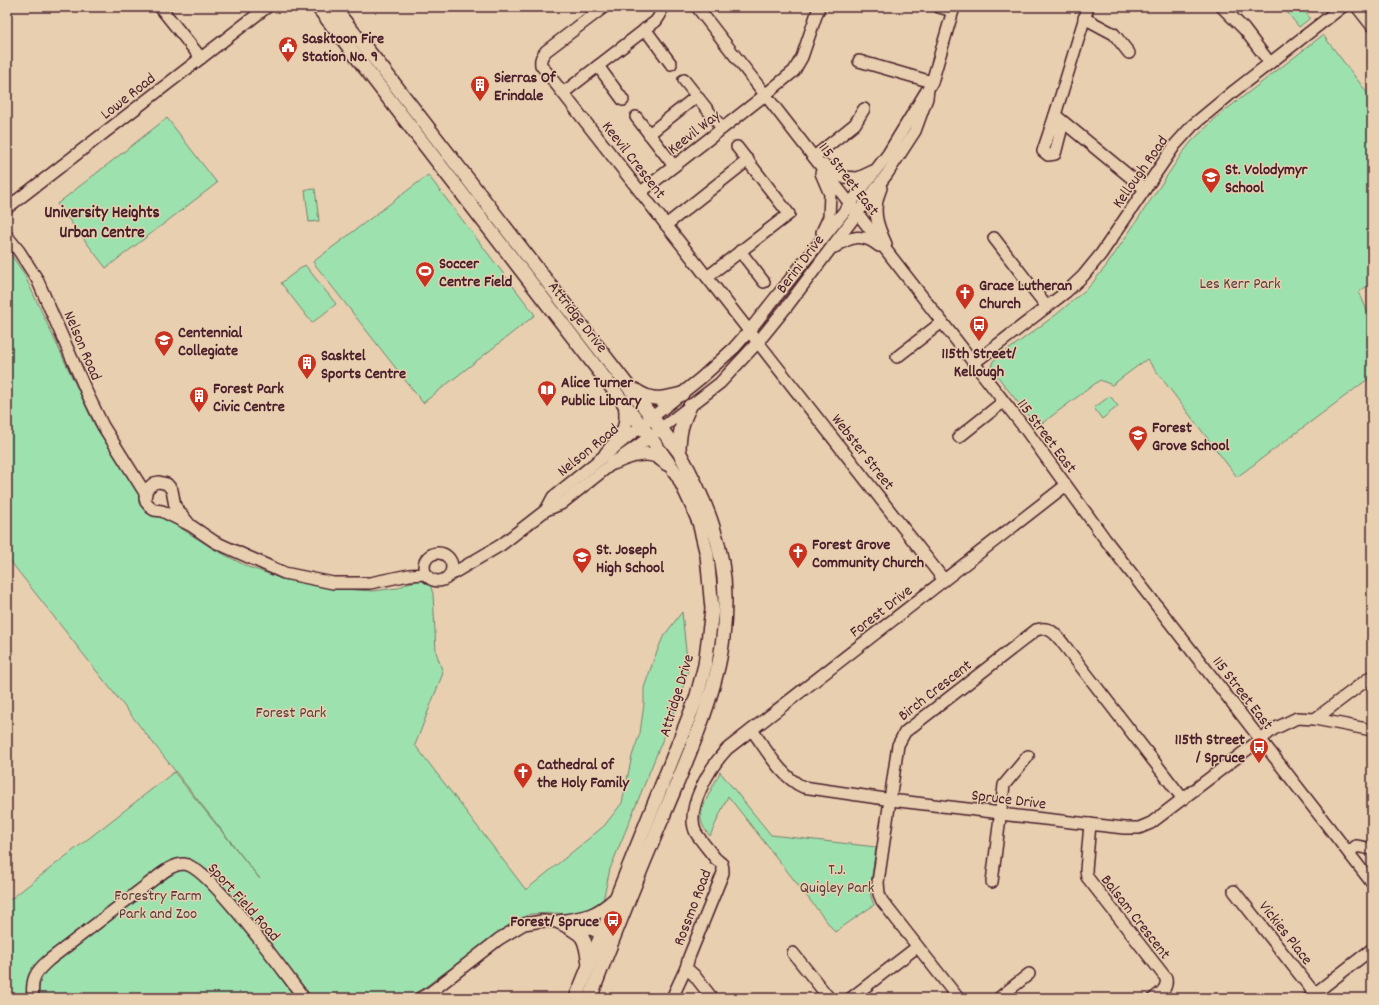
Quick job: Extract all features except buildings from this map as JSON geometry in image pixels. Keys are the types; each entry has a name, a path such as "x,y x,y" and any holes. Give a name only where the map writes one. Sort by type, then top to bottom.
{"main road":[{"name":"Attridge Drive","path":"325,8 378,63 679,452 690,471 706,506 718,540 725,596 724,635 716,675 703,715 683,767 607,935 589,964 576,998"},
{"name":"Attridge Drive","path":"325,8 673,468 699,522 707,555 712,609 705,665 696,699 616,898 590,998"},
{"path":"628,386 648,398 661,398 682,394"},
{"path":"609,458 626,423 627,417 625,403"},
{"path":"679,452 679,437 682,422 690,406"},
{"path":"609,458 628,457 640,454 656,456 673,468"},
{"path":"559,922 595,915 616,898"},
{"path":"559,922 582,936 586,944 589,964"}],"street":[{"path":"160,7 200,58"},
{"name":"Lowe Road","path":"7,208 267,7"},
{"name":"Keevil Crescent","path":"604,7 542,56 540,61 541,65 758,342"},
{"path":"563,93 645,29 660,15 660,7"},
{"name":"115 Street East","path":"696,7 1026,430 1065,486 1372,883"},
{"name":"Keevil Way","path":"641,192 766,95 794,71 802,57 819,7"},
{"path":"939,7 954,9"},
{"path":"1063,123 1055,154 1048,155 1043,151 1088,7"},
{"path":"1222,7 1244,29 1270,63"},
{"name":"Kellough Road","path":"974,363 1066,292 1084,276 1101,254 1175,145 1189,129 1234,91 1342,7"},
{"path":"1357,7 1372,26"},
{"name":"Berini Drive","path":"652,417 701,378 749,331 850,204 882,171 915,131 954,9"},
{"path":"1084,18 1114,34 1129,53"},
{"path":"645,29 671,64"},
{"path":"859,61 930,85"},
{"path":"598,66 623,100"},
{"path":"684,80 722,128"},
{"path":"649,134 697,96"},
{"path":"814,158 855,124 864,109"},
{"path":"1055,115 1145,189"},
{"path":"636,117 674,166"},
{"path":"707,277 789,214 737,147"},
{"path":"814,158 842,178 858,178 882,171 876,199 877,221 881,233 895,261"},
{"path":"814,158 830,194 829,217 815,247"},
{"path":"666,225 748,160"},
{"name":"Berini Drive","path":"661,428 720,383 758,342 788,305 857,213 882,171"},
{"name":"Nelson Road","path":"7,236 37,279 93,406 118,452 130,468 145,493 148,506 154,510 162,511 190,525 214,542 284,573 333,583 370,583 425,570"},
{"path":"827,253 846,239 863,237 871,240 895,261"},
{"path":"994,238 1047,307"},
{"path":"740,252 764,282"},
{"path":"897,357 942,322"},
{"name":"Webster Street","path":"758,342 944,580"},
{"path":"959,437 1003,402"},
{"name":"Nelson Road","path":"609,458 652,417"},
{"name":"Nelson Road","path":"450,575 501,545 546,510 553,496 609,458 650,437 661,428"},
{"name":"Nelson Road","path":"130,468 154,483 163,482 167,484 172,490 175,506 190,525"},
{"path":"145,493 150,485 154,483"},
{"name":"Forest Drive","path":"752,730 1065,486"},
{"path":"162,511 170,506 174,498"},
{"path":"436,553 441,553 449,558 452,566 450,575 446,579 438,581 433,580 425,570 428,558 436,553"},
{"name":"Nelson Road","path":"449,558 455,561 483,556"},
{"name":"Birch Crescent","path":"958,998 882,901 879,894 878,882 898,745 905,732 1036,630 1046,628 1053,632 1062,643 1183,799"},
{"path":"1315,719 1372,676"},
{"name":"Spruce Drive","path":"752,730 783,772 795,784 803,787 890,800 1124,828 1139,828 1151,823 1274,729 1298,718 1315,719 1372,730"},
{"name":"Rossmo Road","path":"712,998 694,975 686,968 723,873 722,864 696,833 693,820 694,808 711,770 716,763 727,749 752,730"},
{"path":"992,882 1004,785 1028,756"},
{"name":"Balsam Crescent","path":"1090,824 1086,877 1166,978 1167,982 1163,992 1154,998"},
{"path":"1348,853 1356,846 1372,849"},
{"name":"Sport Field Road","path":"33,998 33,980 38,969 157,877 174,866 184,864 190,865 220,892 261,940 304,998"},
{"name":"Vickies Place","path":"1234,891 1312,996"},
{"path":"420,998 431,992 499,939 524,924 542,921 559,922 607,935"},
{"path":"851,998 918,947"},
{"path":"1312,996 1372,949"},
{"path":"793,953 829,998"},
{"path":"672,998 686,968"},
{"path":"999,998 1029,974"}],"green space":[{"path":"1283,7 1301,7 1310,18 1299,27"},
{"name":"Les Kerr Park","path":"1323,35 1372,99 1372,282 1359,292 1372,322 1372,376 1237,477 1147,359 1112,385 1100,380 1037,427 991,368 993,361 1057,314 1090,286 1107,265 1191,142 1218,116"},
{"path":"167,118 217,183 106,268 57,204"},
{"name":"Soccer Centre Field","path":"428,175 535,315 423,403 313,262"},
{"path":"315,189 319,221 309,222 305,190"},
{"name":"Forest Park","path":"7,249 23,272 94,424 139,495 139,503 146,511 160,515 212,548 248,567 281,578 329,588 372,591 398,588 408,583 420,580 430,584 433,594 436,652 443,673 415,745 526,890 604,826 622,803 632,756 640,733 644,704 644,688 663,637 682,612 688,670 680,697 610,869 602,905 580,915 556,913 530,914 503,930 410,998 7,998 7,902 174,772 260,879 7,557"},
{"path":"305,265 336,304 312,323 281,283"},
{"path":"1110,396 1118,406 1102,419 1094,408"},
{"name":"T.J. Quigley Park","path":"720,772 771,835 876,847 870,890 874,905 835,932 728,796 710,836 702,824 701,815"}],"place":[{"name":"Sasktoon Fire Station No. 9","path":"288,63"},
{"name":"Sierras Of Erindale","path":"480,102"},
{"name":"St. Volodymyr School","path":"1211,194"},
{"name":"Soccer Centre Field","path":"425,288"},
{"name":"Grace Lutheran Church","path":"965,310"},
{"name":"115th Street/ Kellough","path":"979,342"},
{"name":"Centennial Collegiate","path":"164,357"},
{"name":"Sasktel Sports Centre","path":"307,380"},
{"name":"Alice Turner Public Library","path":"547,407"},
{"name":"Forest Park Civic Centre","path":"199,413"},
{"name":"Forest Grove School","path":"1138,452"},
{"name":"Forest Grove Community Church","path":"798,569"},
{"name":"St. Joseph High School","path":"582,574"},
{"name":"115th Street / Spruce","path":"1259,764"},
{"name":"Cathedral of the Holy Family","path":"523,789"},
{"name":"Forest/ Spruce","path":"613,937"}],"district":[{"name":"University Heights Urban Centre","path":"102,221"}],"park label":[{"name":"Forestry Farm Park and Zoo","path":"158,903"}]}
